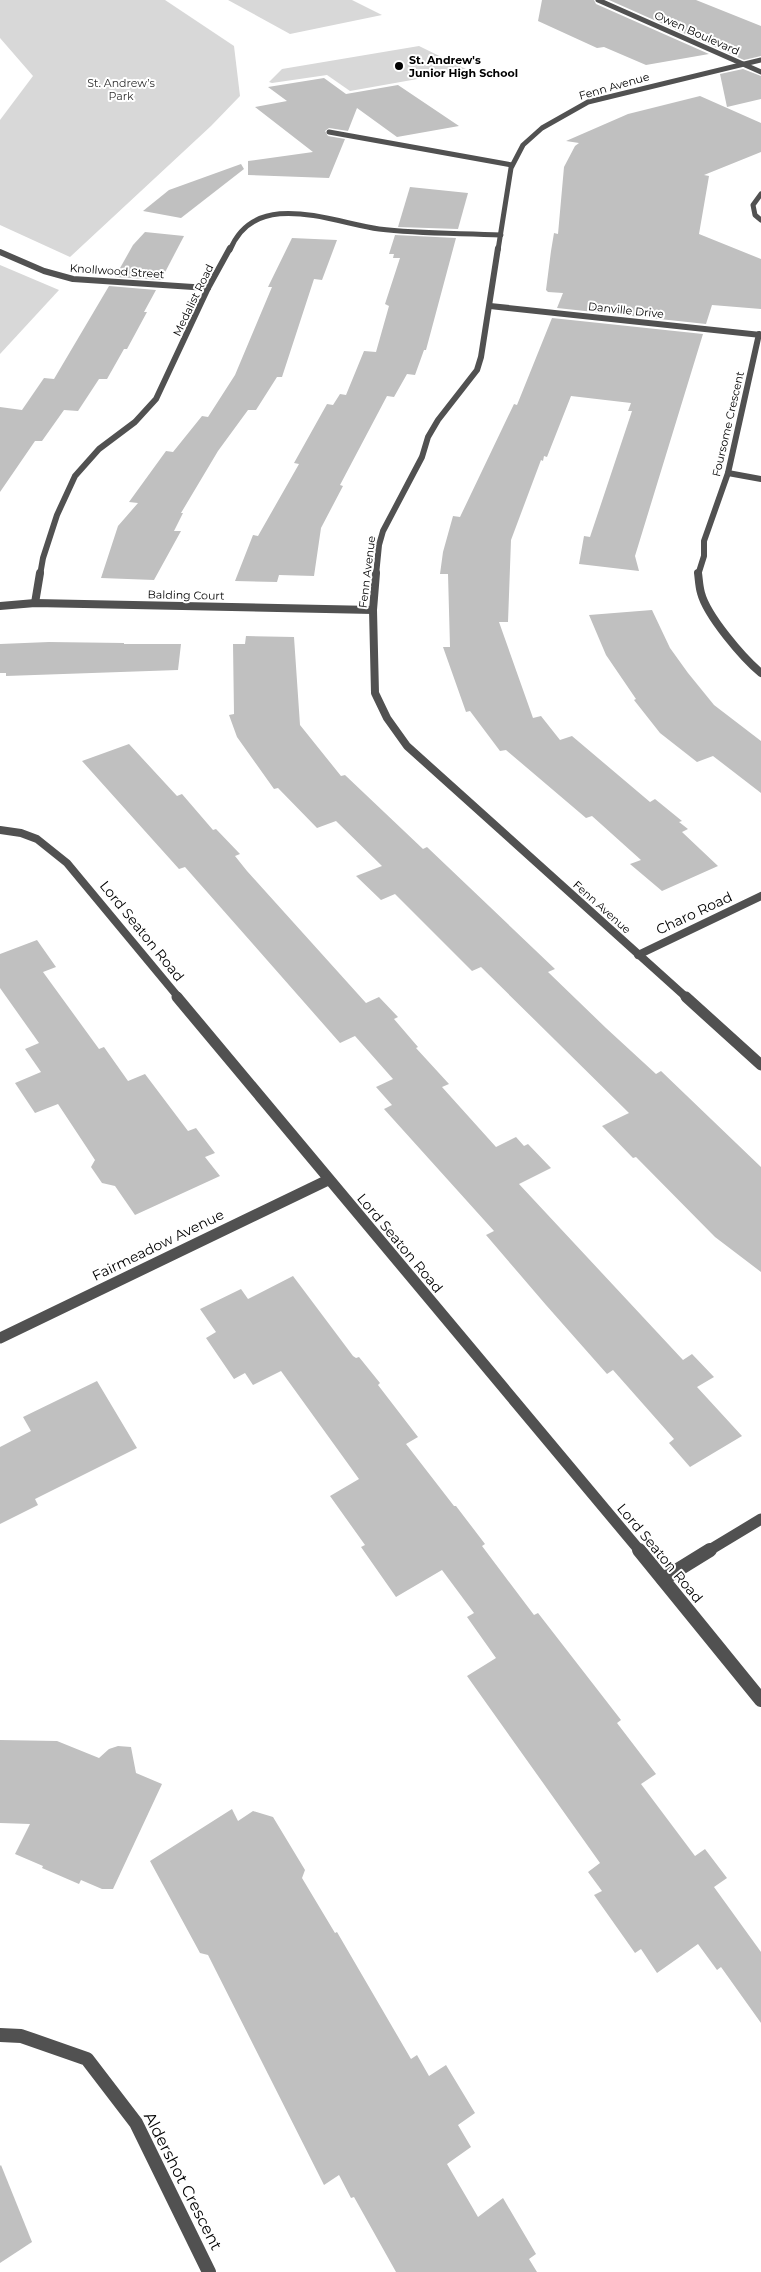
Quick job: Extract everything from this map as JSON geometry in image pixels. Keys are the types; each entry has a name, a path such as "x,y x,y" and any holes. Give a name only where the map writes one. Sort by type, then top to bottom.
{"street":[{"name":"Owen Boulevard","path":"598,0 761,72"},
{"name":"Fenn Avenue","path":"761,60 588,102 556,118 529,136 514,156 490,306 477,370 438,420 428,438 422,457 383,531 379,546 373,610 375,693 387,718 407,746 761,1065"},
{"path":"329,132 512,164"},
{"path":"761,194 752,205 755,216 761,220"},
{"name":"Medalist Road","path":"35,603 43,558 58,515 75,476 99,449 134,422 156,400 208,288 241,229 258,218 278,213 294,212 380,229 501,235"},
{"name":"Knollwood Street","path":"0,252 44,271 73,279 208,288"},
{"name":"Danville Drive","path":"490,306 760,334"},
{"name":"Foursome Crescent","path":"760,334 728,473 704,541 704,556 698,573 700,587 709,610 745,660 761,673"},
{"path":"728,473 761,479"},
{"name":"Balding Court","path":"0,606 35,603 373,610"},
{"name":"Lord Seaton Road","path":"0,830 19,832 44,842 67,863 328,1180 663,1579 761,1700"},
{"name":"Charo Road","path":"638,955 761,896"},
{"name":"Fairmeadow Avenue","path":"0,1338 328,1180"},
{"path":"663,1579 761,1519"},
{"name":"Aldershot Crescent","path":"0,2035 21,2036 87,2059 136,2123 210,2272"}],"green space":[{"name":"St. Andrew’s Park","path":"0,0 165,0 234,46 240,96 211,126 70,257 0,225 0,120 33,76 0,38"},
{"path":"228,0 352,0 382,15 290,34"},
{"path":"419,46 468,70 350,91 327,75 269,82 282,69"},
{"path":"0,265 59,290 0,354"}],"building":[{"path":"542,0 594,0 596,4 709,54 646,65 604,47 597,48 538,21"},
{"path":"609,0 696,0 761,26 761,56 744,60"},
{"path":"743,69 761,76 761,99 727,107 720,74"},
{"path":"324,78 346,94 398,85 459,126 397,137 357,108 348,131 329,128 325,131 328,136 345,139 329,178 248,175 248,161 313,152 255,107 287,101 268,87"},
{"path":"700,96 761,123 761,152 704,175 709,176 699,234 761,259 761,309 712,305 706,324 557,308 563,293 548,292 546,290 551,251 554,233 558,234 564,167 575,146 579,143 566,141 628,114"},
{"path":"241,164 244,169 181,218 143,211 169,190"},
{"path":"410,187 468,193 458,229 398,227"},
{"path":"145,232 184,236 161,280 115,277 133,245"},
{"path":"395,235 456,238 426,350 424,350 415,375 407,374 394,397 387,396 340,485 343,486 321,528 314,576 279,575 277,582 235,581 253,535 258,536 299,464 294,463 327,404 333,405 340,394 346,395 364,351 376,352 389,306 385,304 400,258 393,258 394,254 389,254"},
{"path":"292,238 337,240 322,280 314,279 282,377 277,377 256,410 248,410 218,451 181,513 183,513 174,531 181,531 154,580 101,578 118,526 138,503 129,502 166,451 173,452 202,416 208,417 235,375 272,287 268,287"},
{"path":"109,286 156,290 144,312 147,312 127,349 124,349 107,379 99,379 78,411 64,410 42,441 35,441 0,492 0,407 22,410 44,378 54,379"},
{"path":"552,318 703,334 635,556 639,571 579,564 584,536 590,537 632,411 628,411 631,403 571,396 547,457 544,456 543,461 541,460 511,540 508,622 499,622 533,718 541,716 560,740 572,736 650,802 655,799 682,821 679,822 688,829 682,832 718,866 662,891 630,864 641,860 592,816 586,818 506,750 500,751 470,711 466,712 443,647 450,647 448,574 440,574 443,552 453,516 460,517 514,404 517,405"},
{"path":"652,610 670,648 714,705 761,741 761,793 713,756 697,762 660,733 634,700 636,699 606,655 589,615"},
{"path":"246,636 294,637 300,725 341,776 345,775 423,849 427,847 555,969 548,972 606,1028 656,1074 661,1071 761,1167 761,1272 715,1237 636,1157 633,1158 602,1126 629,1113 481,967 472,971 395,894 381,900 356,876 382,866 336,821 317,828 278,788 274,789 237,737 229,715 234,714 233,644 245,644"},
{"path":"49,642 181,644 178,670 6,676 6,673 0,673 0,644"},
{"path":"129,744 177,796 182,794 213,830 216,829 240,854 235,856 247,871 366,1003 379,997 398,1017 394,1019 418,1047 416,1048 449,1084 442,1087 496,1147 516,1137 524,1146 528,1144 551,1168 519,1184 683,1360 692,1354 714,1377 697,1387 742,1436 690,1467 669,1443 674,1439 613,1370 607,1374 486,1235 494,1231 384,1109 392,1105 376,1087 393,1079 355,1036 340,1043 185,867 179,869 82,761"},
{"path":"37,940 56,967 43,972 99,1049 104,1047 128,1081 145,1074 188,1131 196,1128 215,1153 205,1157 220,1176 135,1215 115,1186 102,1183 91,1167 95,1160 58,1104 35,1113 15,1083 41,1072 25,1049 39,1043 0,988 0,954"},
{"path":"293,1276 353,1356 359,1357 380,1383 378,1385 418,1437 406,1444 485,1544 482,1546 534,1615 538,1613 621,1720 617,1723 656,1774 641,1784 695,1856 705,1849 727,1878 714,1887 761,1952 761,2023 721,1967 717,1970 698,1944 657,1973 641,1949 635,1953 594,1895 602,1891 588,1872 600,1863 467,1676 496,1658 467,1617 474,1613 442,1570 396,1597 361,1547 365,1545 330,1496 359,1479 281,1371 253,1385 245,1373 234,1379 206,1338 216,1332 200,1309 241,1289 248,1299"},
{"path":"97,1381 137,1448 35,1499 38,1505 0,1524 0,1447 31,1431 23,1417"},
{"path":"0,1740 57,1741 99,1758 109,1749 118,1746 131,1747 136,1773 162,1784 113,1889 102,1889 81,1880 79,1884 15,1854 30,1824 0,1823"},
{"path":"232,1809 238,1821 253,1811 273,1817 305,1870 302,1878 335,1933 337,1932 411,2059 417,2055 429,2076 446,2065 475,2113 458,2125 471,2147 447,2164 478,2217 503,2198 536,2254 529,2259 537,2272 396,2272 354,2197 351,2198 339,2175 324,2185 208,1955 200,1953 150,1861"},
{"path":"0,2166 32,2242 0,2263"}],"place":[{"name":"St. Andrew's Junior High School","path":"399,66"}]}
